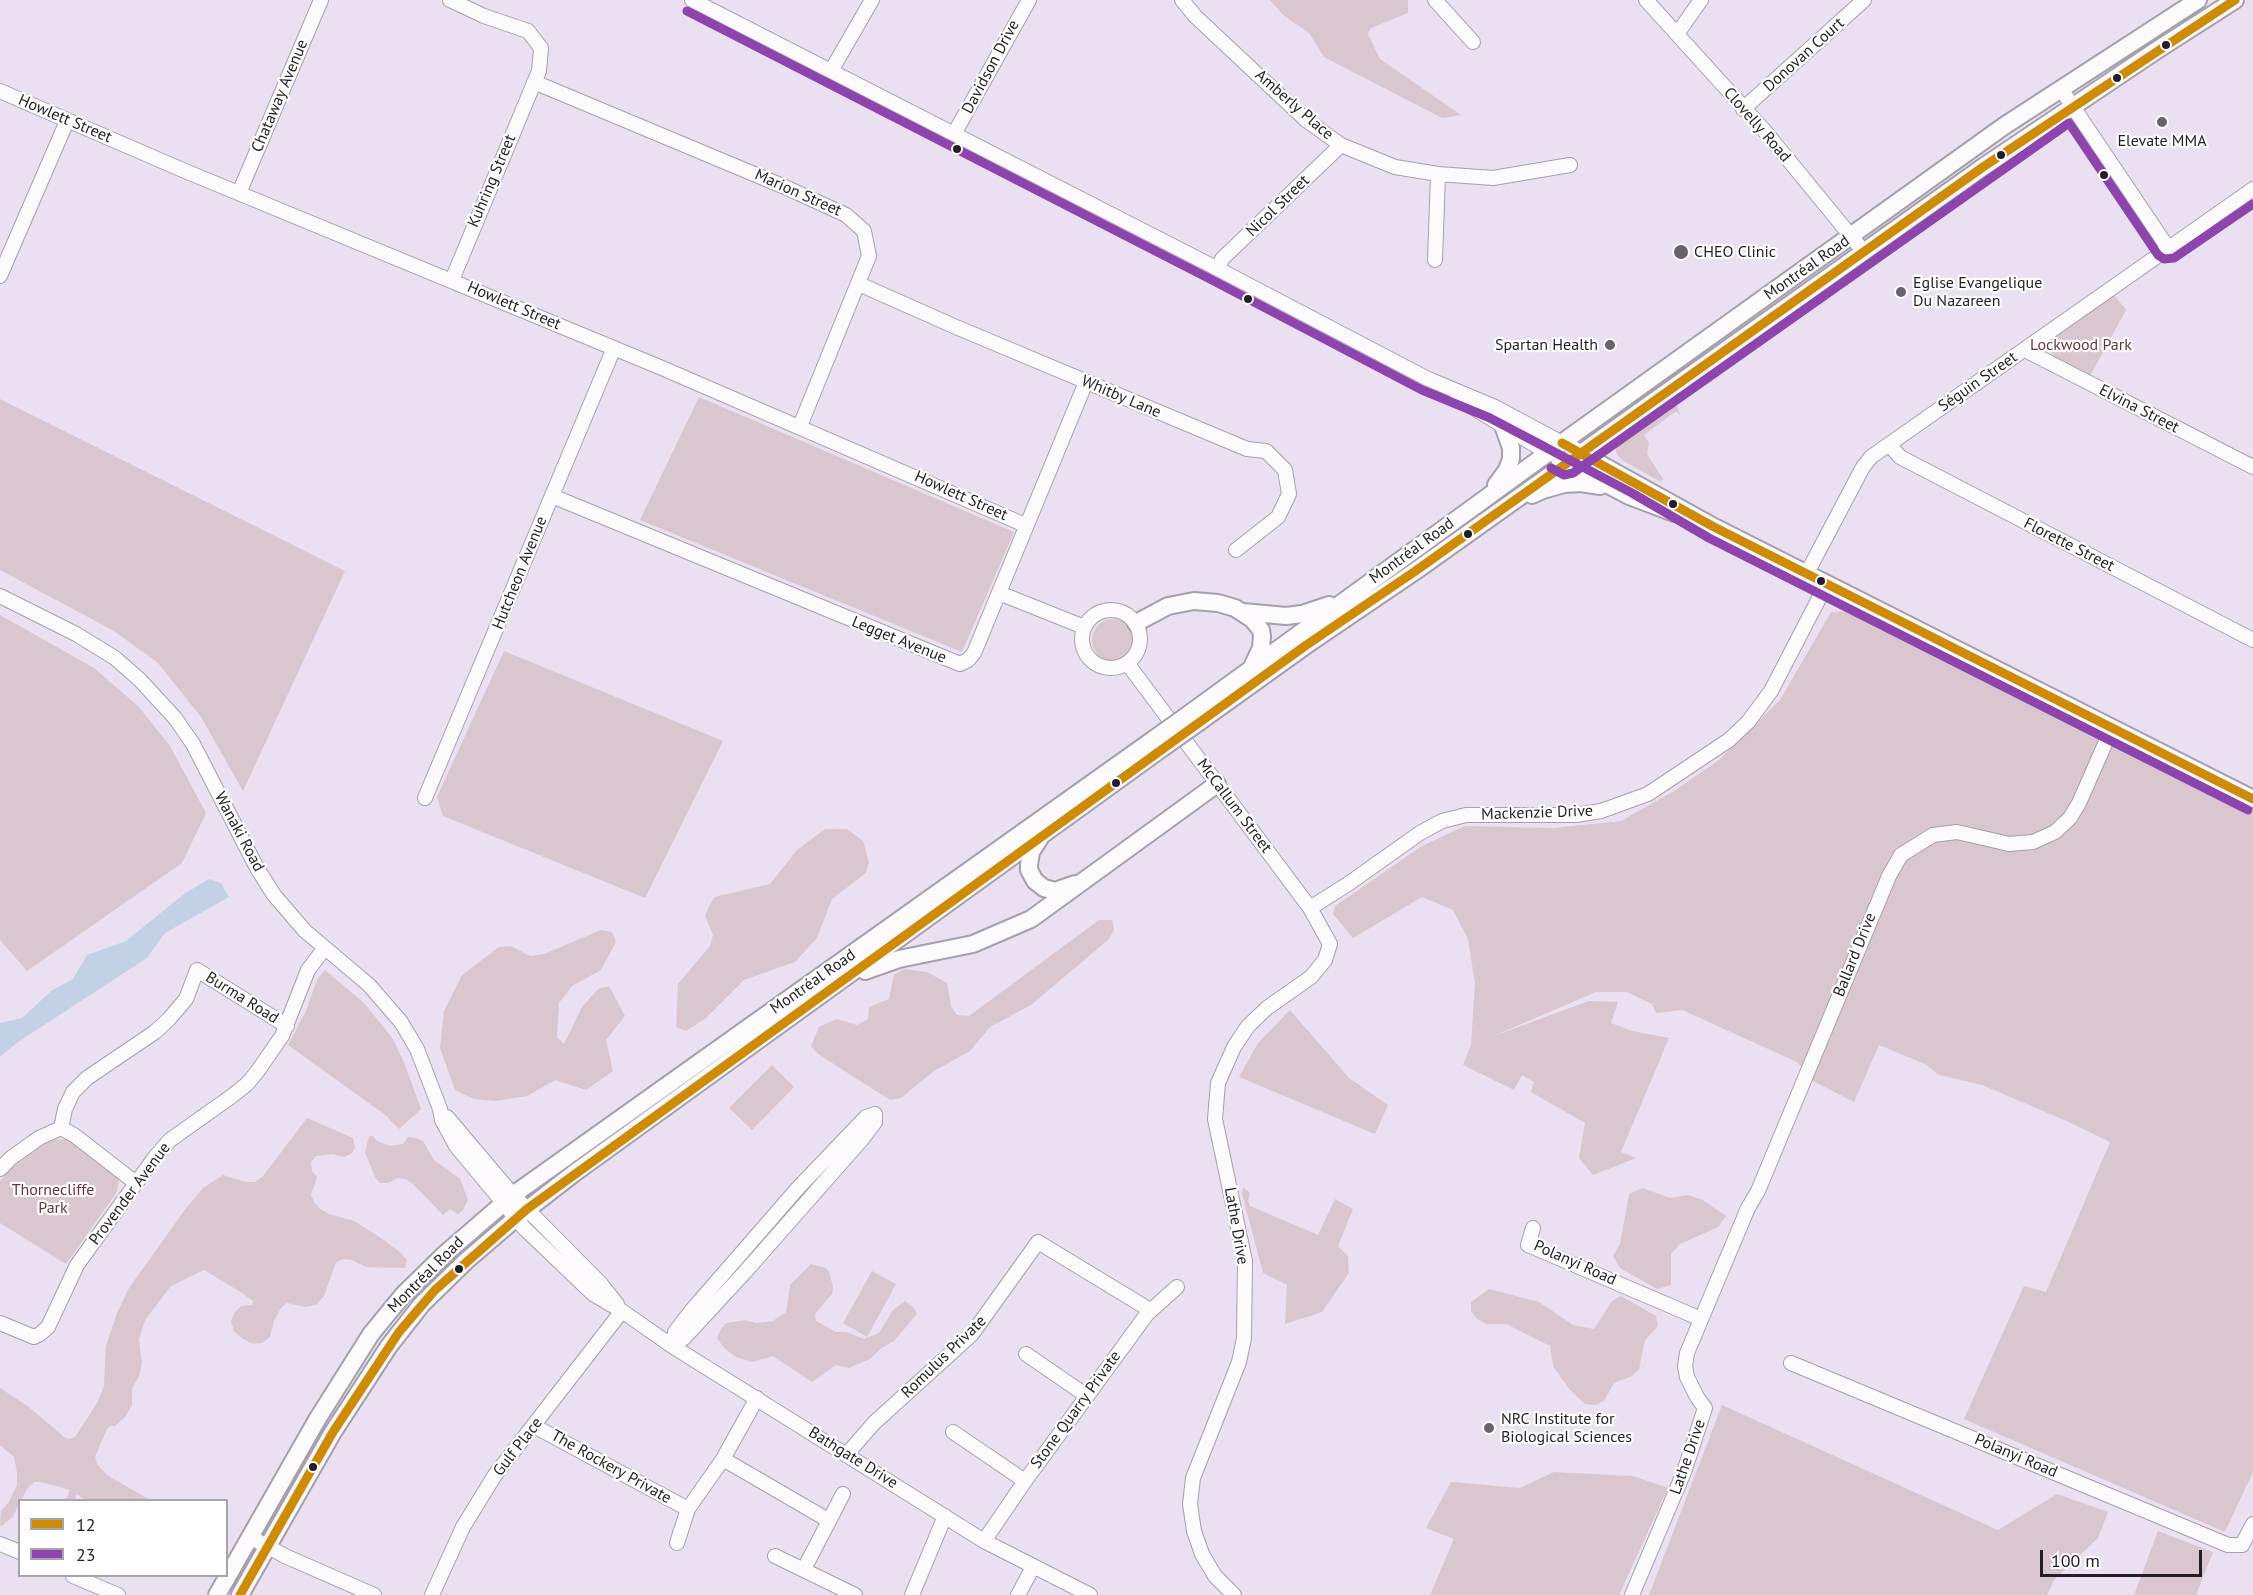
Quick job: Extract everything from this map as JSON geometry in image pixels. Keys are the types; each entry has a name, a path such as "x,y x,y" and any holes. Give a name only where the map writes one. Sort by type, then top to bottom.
{"main road":[{"name":"Montréal Road","path":"1196,717 1251,669 2004,126 2199,0"},
{"name":"Montréal Road","path":"228,1576 318,1418 371,1334 390,1309 427,1270 508,1199 1196,717 1491,516 1954,187 2228,2"},
{"path":"1943,172 1954,187"},
{"path":"1489,496 1507,470 1511,459 1511,448 1504,428"},
{"path":"1562,443 1714,527 2253,799"},
{"path":"1548,453 1618,491"},
{"path":"1491,516 1543,490 1564,484 1589,484 1618,491 1714,527"},
{"path":"1136,623 1168,606 1194,601 1218,603 1244,612 1278,617 1302,614 1354,594"},
{"path":"1244,612 1257,625 1263,637 1261,648 1251,669"},
{"name":"Montréal Road","path":"240,1595 333,1432 389,1346 435,1290 521,1214 573,1174 1042,834 1158,744"},
{"path":"839,982 890,961 973,944 1010,930 1050,907 1083,880 1217,784"},
{"path":"1042,834 1029,859 1029,870 1035,881 1044,888 1055,891 1083,880"},
{"path":"371,1334 389,1346"},
{"name":"Montréal Road","path":"217,1595 227,1577"}],"street":[{"name":"Chataway Avenue","path":"239,193 321,0"},
{"name":"Kuhring Street","path":"450,0 484,16 528,31 541,48 539,71 452,280"},
{"path":"692,0 1428,379 1504,428 1548,453"},
{"path":"831,71 872,0"},
{"name":"Davidson Drive","path":"954,134 1029,0"},
{"name":"Amberly Place","path":"1182,0 1195,16 1306,120 1341,145 1395,167 1438,174 1494,178 1570,165"},
{"path":"1435,0 1473,42"},
{"name":"Clovelly Road","path":"1646,0 1743,110 1763,129 1864,252"},
{"path":"1677,34 1701,0"},
{"name":"Donovan Court","path":"1743,110 1864,0"},
{"name":"Marion Street","path":"534,82 710,154 846,215 864,231 869,256 800,426"},
{"path":"2061,89 2168,248"},
{"name":"Howlett Street","path":"0,91 800,426 1026,525"},
{"path":"0,276 67,121"},
{"name":"Nicol Street","path":"1218,269 1222,259 1341,145"},
{"path":"1435,260 1438,174"},
{"name":"Séguin Street","path":"1807,573 1863,466 1871,457 2253,189"},
{"name":"Whitby Lane","path":"859,284 1247,449 1266,451 1285,470 1289,494 1278,517 1236,550"},
{"name":"Hutcheon Avenue","path":"425,798 614,348"},
{"name":"Elvina Street","path":"2025,350 2252,465"},
{"path":"1428,379 1496,407 1562,443"},
{"name":"Legget Avenue","path":"552,496 960,664 974,653 1086,382"},
{"name":"Florette Street","path":"1889,444 1900,458 2253,640"},
{"name":"Mackenzie Drive","path":"1310,908 1420,833 1442,821 1466,815 1576,816 1601,811 1648,794 1729,740 1748,722 1771,691 1827,583"},
{"path":"999,593 1084,627"},
{"name":"Wanaki Road","path":"0,596 76,633 102,649 129,669 175,718 193,744 270,888 290,914 324,949 369,985 401,1022 417,1049 440,1109 508,1199"},
{"path":"1106,610 1122,611 1136,623 1140,642 1135,656 1127,663 1112,668 1100,666 1091,661 1083,647 1082,636 1084,627 1093,615 1106,610"},
{"name":"McCallum Street","path":"1127,663 1310,908 1328,937 1330,944 1328,953"},
{"name":"Ballard Drive","path":"1701,1318 1748,1208 1758,1191 1888,876 1901,855 1933,835 1957,832 2009,844 2033,842 2055,832 2070,818 2079,803 2112,728"},
{"name":"Provender Avenue","path":"0,1323 34,1337 48,1327 77,1265 170,1140 247,1084 282,1036 308,970 324,949"},
{"name":"Lathe Drive","path":"1234,1595 1215,1576 1202,1554 1194,1531 1190,1504 1193,1478 1239,1362 1244,1338 1245,1261 1215,1119 1218,1083 1234,1047 1248,1026 1267,1008 1311,977 1328,953"},
{"name":"Burma Road","path":"61,1128 65,1109 73,1092 87,1078 155,1032 169,1019 186,999 197,970 287,1026"},
{"path":"875,1114 875,1122 863,1138 731,1288 684,1338 672,1346 675,1332 691,1311 798,1188 866,1117 875,1114"},
{"path":"0,1168 39,1138 61,1128 74,1135 136,1183"},
{"name":"Bathgate Drive","path":"508,1199 521,1214 601,1284 622,1311 672,1346 984,1541 1090,1595"},
{"name":"Polanyi Road","path":"1533,1228 1528,1245 1701,1318"},
{"name":"Romulus Private","path":"847,1454 874,1423 972,1334 1038,1242 1150,1310"},
{"name":"Stone Quarry Private","path":"984,1541 1150,1310 1177,1287"},
{"name":"Gulf Place","path":"432,1595 463,1527 495,1475 622,1311"},
{"name":"Lathe Drive","path":"1632,1595 1684,1472 1705,1408 1697,1397 1685,1366 1687,1353 1701,1318"},
{"path":"1026,1354 1087,1396"},
{"name":"Polanyi Road","path":"1791,1362 2228,1545 2242,1545 2253,1524"},
{"name":"The Rockery Private","path":"677,1543 688,1509 723,1458 757,1398"},
{"name":"The Rockery Private","path":"534,1426 688,1509"},
{"path":"953,1432 1025,1481"},
{"path":"723,1458 828,1520"},
{"path":"804,1569 843,1494"},
{"path":"912,1595 945,1516"},
{"path":"250,1537 374,1595"},
{"path":"0,1544 18,1551"},
{"path":"776,1556 855,1595"},
{"path":"1018,1595 1033,1567"},
{"path":"78,1577 118,1595"}],"green space":[{"path":"1270,0 1408,0 1408,13 1371,28 1368,34 1380,59 1461,115 1442,118 1324,57 1309,33 1283,15"},
{"name":"Lockwood Park","path":"2114,295 2126,310 2090,376 2054,356 2050,351 2053,338"},
{"path":"699,397 1014,532 962,652 640,520"},
{"path":"0,399 345,571 243,791 201,717 158,663 114,631 0,570"},
{"path":"1672,400 1677,404 1680,415 1676,411 1644,435 1649,443 1647,454 1663,479 1661,482 1622,460 1615,448 1620,438"},
{"path":"1849,611 2253,814 2253,1472 2225,1532 1964,1419 2024,1286 2046,1292 2110,1142 1982,1085 1939,1075 1925,1064 1879,1045 1854,1102 1813,1081 1797,1062 1682,1010 1656,1013 1652,1004 1627,992 1596,992 1491,1037 1589,1001 1618,1002 1611,1023 1632,1031 1669,1038 1621,1152 1636,1158 1593,1175 1579,1158 1585,1123 1531,1092 1534,1082 1522,1075 1514,1090 1463,1065 1471,1045 1475,984 1468,939 1453,910 1422,897 1353,938 1333,914 1335,906 1422,846 1465,826 1553,828 1621,821 1674,791 1719,760 1780,700 1831,612"},
{"path":"0,615 94,668 138,706 170,746 206,813 182,863 27,971 0,940"},
{"path":"1113,619 1128,625 1134,640 1128,655 1113,661 1098,655 1092,640 1098,625"},
{"path":"504,651 723,741 645,898 443,816 437,797"},
{"path":"825,829 847,829 863,841 869,862 866,873 832,899 817,938 795,962 744,980 706,1018 686,1031 676,1027 678,984 710,946 713,935 705,915 714,897 770,884 797,850"},
{"path":"1099,920 1112,920 1114,930 1108,940 1031,1005 990,1027 970,1051 934,1071 901,1098 890,1100 818,1054 811,1046 819,1027 837,1019 857,1025 868,1019 869,1007 889,999 894,975 904,969 927,972 947,983 951,1006 957,1015 969,1016"},
{"path":"601,930 612,932 616,942 601,970 572,986 559,1003 557,1037 564,1044 582,1007 598,989 609,986 625,1016 606,1040 613,1071 586,1090 555,1080 527,1096 495,1101 474,1099 455,1090 440,1048 444,1011 462,975 499,947 511,946 530,956 544,954"},
{"path":"325,970 364,1003 393,1039 421,1109 399,1129 384,1114 288,1045 306,1011 317,980"},
{"path":"1290,1010 1349,1078 1388,1105 1375,1134 1239,1077 1258,1043"},
{"path":"772,1065 794,1087 752,1130 729,1108"},
{"path":"307,1118 353,1138 355,1148 351,1154 344,1157 333,1154 316,1156 311,1162 312,1171 317,1177 311,1195 320,1209 354,1221 400,1252 407,1260 405,1268 366,1267 352,1260 343,1259 336,1262 324,1296 316,1305 305,1307 287,1303 281,1308 274,1321 270,1337 262,1343 253,1344 234,1331 231,1322 234,1313 241,1306 252,1305 253,1301 242,1293 204,1270 171,1286 145,1320 139,1339 142,1363 140,1374 132,1389 132,1405 125,1417 115,1426 107,1429 95,1457 97,1464 107,1475 148,1499 84,1499 77,1494 74,1499 66,1499 70,1490 34,1482 22,1499 18,1499 18,1506 13,1516 2,1526 0,1525 1,1511 9,1502 17,1485 17,1472 14,1457 0,1445 0,1388 29,1407 64,1437 69,1439 75,1437 97,1403 104,1386 106,1346 117,1313 129,1288 184,1211 203,1188 223,1175 246,1182 255,1182 263,1176"},
{"path":"369,1136 390,1146 403,1144 408,1137 423,1141 434,1160 460,1179 468,1200 463,1210 458,1214 450,1209 443,1215 413,1184 405,1179 398,1178 388,1183 380,1183 375,1177 365,1152"},
{"name":"Thornecliffe Park","path":"68,1139 119,1179 117,1192 66,1264 0,1223 0,1181 12,1168 49,1140"},
{"path":"1243,1187 1250,1193 1248,1200 1250,1206 1318,1235 1335,1199 1353,1209 1338,1246 1348,1256 1349,1273 1322,1312 1285,1324 1287,1285 1263,1273 1242,1194"},
{"path":"1643,1188 1670,1198 1688,1195 1703,1200 1726,1216 1718,1227 1680,1244 1671,1254 1671,1285 1657,1289 1620,1268 1613,1256 1620,1244 1629,1194"},
{"path":"811,1264 826,1268 833,1287 832,1294 815,1314 816,1321 836,1332 846,1332 864,1339 879,1333 893,1310 905,1301 914,1308 917,1314 894,1341 880,1349 870,1359 849,1368 836,1365 812,1382 773,1356 752,1362 736,1357 724,1348 717,1338 726,1323 745,1320 756,1323 773,1321 786,1312 790,1285"},
{"path":"872,1271 896,1284 867,1337 843,1323"},
{"path":"1489,1289 1539,1302 1573,1325 1594,1329 1612,1301 1621,1296 1656,1316 1658,1326 1645,1340 1639,1369 1632,1376 1614,1383 1604,1401 1595,1405 1585,1404 1570,1390 1553,1366 1550,1346 1506,1324 1486,1324 1477,1319 1471,1311 1471,1302"},
{"path":"1722,1405 1998,1530 2057,1494 2108,1512 2098,1538 2054,1580 2047,1595 1649,1595"},
{"path":"1554,1472 1633,1476 1668,1488 1619,1595 1430,1595 1454,1539 1426,1528 1451,1482 1520,1488"},
{"path":"2158,1531 2213,1552 2196,1595 2134,1595"}],"water":[{"path":"209,879 221,883 229,897 165,933 147,958 18,1042 0,1057 0,1023 22,1018 51,991 73,979 87,955 126,941 184,894"}],"transit line":[{"name":"12","path":"240,1595 333,1432 399,1332 435,1290 527,1209 1305,646 1414,572 1983,167 2235,0"},
{"name":"23","path":"687,11 1422,390 1490,418 1632,493 1709,538 2248,810"},
{"name":"23","path":"1551,468 1564,475 1573,473 2069,123 2158,255 2164,259 2174,258 2253,204"},
{"name":"12","path":"1562,443 1714,527 2253,799"}],"place":[{"name":"Elevate MMA","path":"2162,122"},
{"name":"CHEO Clinic","path":"1681,252"},
{"name":"Eglise Evangelique Du Nazareen","path":"1901,292"},
{"name":"Spartan Health","path":"1610,345"},
{"name":"NRC Institute for Biological Sciences","path":"1489,1428"}]}
